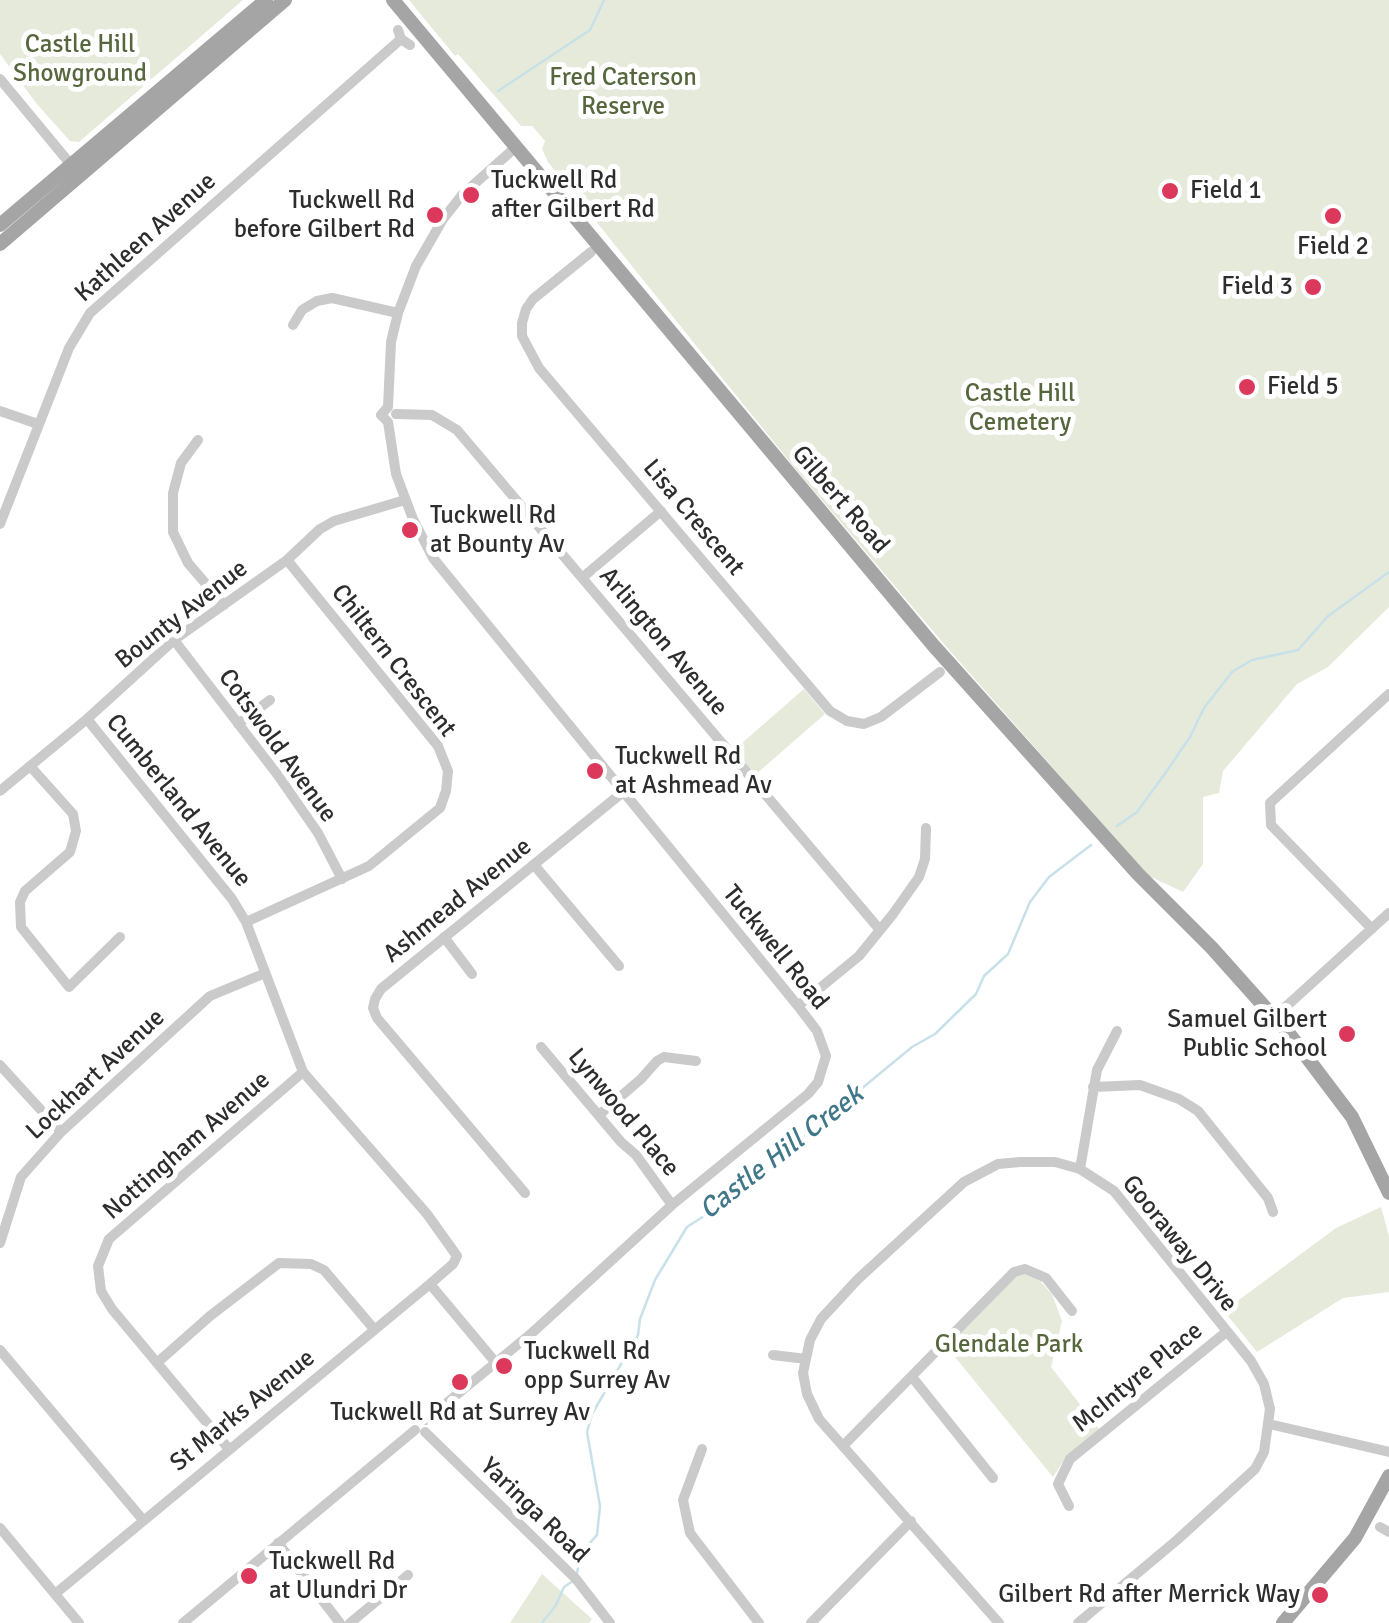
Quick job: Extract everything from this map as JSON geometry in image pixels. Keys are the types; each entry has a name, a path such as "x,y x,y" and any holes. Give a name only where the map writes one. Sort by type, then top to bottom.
{"main road":[{"path":"0,244 266,0"},
{"path":"0,225 76,171 285,0"},
{"name":"Gilbert Road","path":"394,0 933,645 1138,874 1277,1016 1352,1117 1389,1193"},
{"path":"1283,1623 1355,1538 1389,1476"}],"street":[{"name":"Kathleen Avenue","path":"0,524 74,337 100,302 403,38"},
{"path":"0,79 76,171"},
{"name":"Tuckwell Road","path":"420,1431 416,1420 426,1420 496,1363 672,1205 808,1094 818,1082 826,1056 823,1044 798,1006 447,577 420,536 405,500 390,446 388,368 398,313 416,266 443,219 472,184 517,146"},
{"name":"Lisa Crescent","path":"592,252 533,299 522,323 522,336 538,368 830,711 864,724 881,717 940,672"},
{"path":"293,325 302,310 332,298 398,313"},
{"path":"0,411 38,424"},
{"name":"Arlington Avenue","path":"391,414 432,415 457,430 880,930"},
{"path":"198,440 181,463 172,494 172,532 188,563 224,604"},
{"name":"Bounty Avenue","path":"0,790 86,720 174,640 287,560 326,525 405,500"},
{"path":"582,578 661,510"},
{"name":"Chiltern Crescent","path":"246,922 369,866 440,808 448,771 438,746 287,560"},
{"name":"Cotswold Avenue","path":"174,640 318,833 342,879"},
{"path":"1372,929 1271,825 1270,803 1389,694"},
{"path":"238,724 270,700"},
{"name":"Cumberland Avenue","path":"86,720 232,899 246,922 303,1072 427,1214 454,1247 456,1258"},
{"path":"30,766 73,814 76,831 70,852 24,892 20,902 21,926 69,987 120,936"},
{"name":"Ashmead Avenue","path":"525,1193 376,1018 373,1008 381,989 623,792"},
{"path":"798,1006 859,956 880,930 918,877 926,828"},
{"path":"536,866 618,966"},
{"path":"1277,1016 1389,913"},
{"path":"444,937 472,974"},
{"name":"Lockhart Avenue","path":"0,1243 2,1226 22,1177 61,1132 210,996 263,974"},
{"path":"1080,1170 1097,1070 1117,1031"},
{"name":"Lynwood Place","path":"542,1048 636,1155 672,1205"},
{"path":"599,1115 656,1061 696,1060"},
{"path":"0,1064 61,1132"},
{"name":"Nottingham Avenue","path":"228,1448 124,1324 101,1291 98,1266 109,1240 303,1072"},
{"path":"1093,1088 1140,1086 1179,1099 1198,1111 1268,1198 1273,1212"},
{"name":"Gooraway Drive","path":"806,1359 820,1319 912,1226 964,1182 998,1164 1055,1162 1094,1176 1125,1202 1250,1361 1264,1384 1269,1424"},
{"name":"St Marks Avenue","path":"55,1594 430,1284 456,1258"},
{"path":"158,1362 279,1263 311,1264 324,1270 374,1329"},
{"path":"842,1446 1014,1272 1025,1268 1046,1278 1072,1310"},
{"path":"430,1284 496,1363"},
{"name":"McIntyre Place","path":"1068,1506 1058,1484 1070,1459 1225,1333"},
{"path":"0,1350 143,1520"},
{"path":"773,1355 806,1359 807,1394 820,1419 999,1623"},
{"path":"912,1376 993,1478"},
{"path":"1078,1623 1255,1469 1264,1452 1269,1424 1389,1452"},
{"path":"183,1623 420,1431"},
{"name":"Yaringa Road","path":"420,1431 576,1579 610,1623"},
{"path":"702,1449 683,1500 690,1533 759,1623"},
{"path":"810,1623 911,1521"},
{"path":"0,1528 79,1623"},
{"path":"278,1543 340,1623"},
{"path":"350,1623 408,1575"},
{"path":"823,1612 832,1623"}],"green space":[{"name":"Castle Hill Showground","path":"0,0 243,0 79,142 70,141 0,54"},
{"path":"409,0 1389,0 1389,607 1328,667 1297,684 1223,771 1219,793 1203,797 1203,864 1183,892 1147,875 944,644 798,472 548,162 542,149 545,141 532,126 521,126"},
{"path":"804,689 825,714 755,775 734,750"},
{"path":"1381,1207 1389,1236 1389,1292 1343,1298 1257,1352 1224,1311 1336,1228"},
{"name":"Glendale Park","path":"1024,1274 1040,1281 1052,1294 1062,1321 1051,1367 1100,1430 1066,1457 1053,1477 946,1346 1014,1277"},
{"path":"542,1574 592,1619 589,1623 510,1623"}],"waterway":[{"path":"498,91 590,30 604,0"},
{"name":"Castle Hill Creek","path":"1117,826 1137,812 1232,672 1252,660 1298,650 1328,616 1389,572"},
{"name":"Castle Hill Creek","path":"577,1574 580,1554 597,1535 600,1506 587,1432 592,1414 638,1335 655,1280 687,1227 718,1207 912,1047 935,1034 976,994 984,976 1008,954 1030,902 1049,877 1091,845"},
{"name":"Castle Hill Creek","path":"542,1623 564,1587 573,1581"}],"place":[{"name":"Field 1","path":"1170,191"},
{"name":"Tuckwell Rd after Gilbert Rd","path":"471,195"},
{"name":"Tuckwell Rd before Gilbert Rd","path":"435,215"},
{"name":"Field 2","path":"1333,216"},
{"name":"Field 3","path":"1313,287"},
{"name":"Field 5","path":"1247,387"},
{"name":"Tuckwell Rd at Bounty Av","path":"410,530"},
{"name":"Tuckwell Rd at Ashmead Av","path":"595,771"},
{"name":"Samuel Gilbert Public School","path":"1347,1034"},
{"name":"Tuckwell Rd opp Surrey Av","path":"504,1366"},
{"name":"Tuckwell Rd at Surrey Av","path":"460,1382"},
{"name":"Tuckwell Rd at Ulundri Dr","path":"249,1576"},
{"name":"Gilbert Rd after Merrick Way","path":"1320,1595"}],"park label":[{"name":"Fred Caterson Reserve","path":"623,92"},
{"name":"Castle Hill Cemetery","path":"1020,408"}]}
